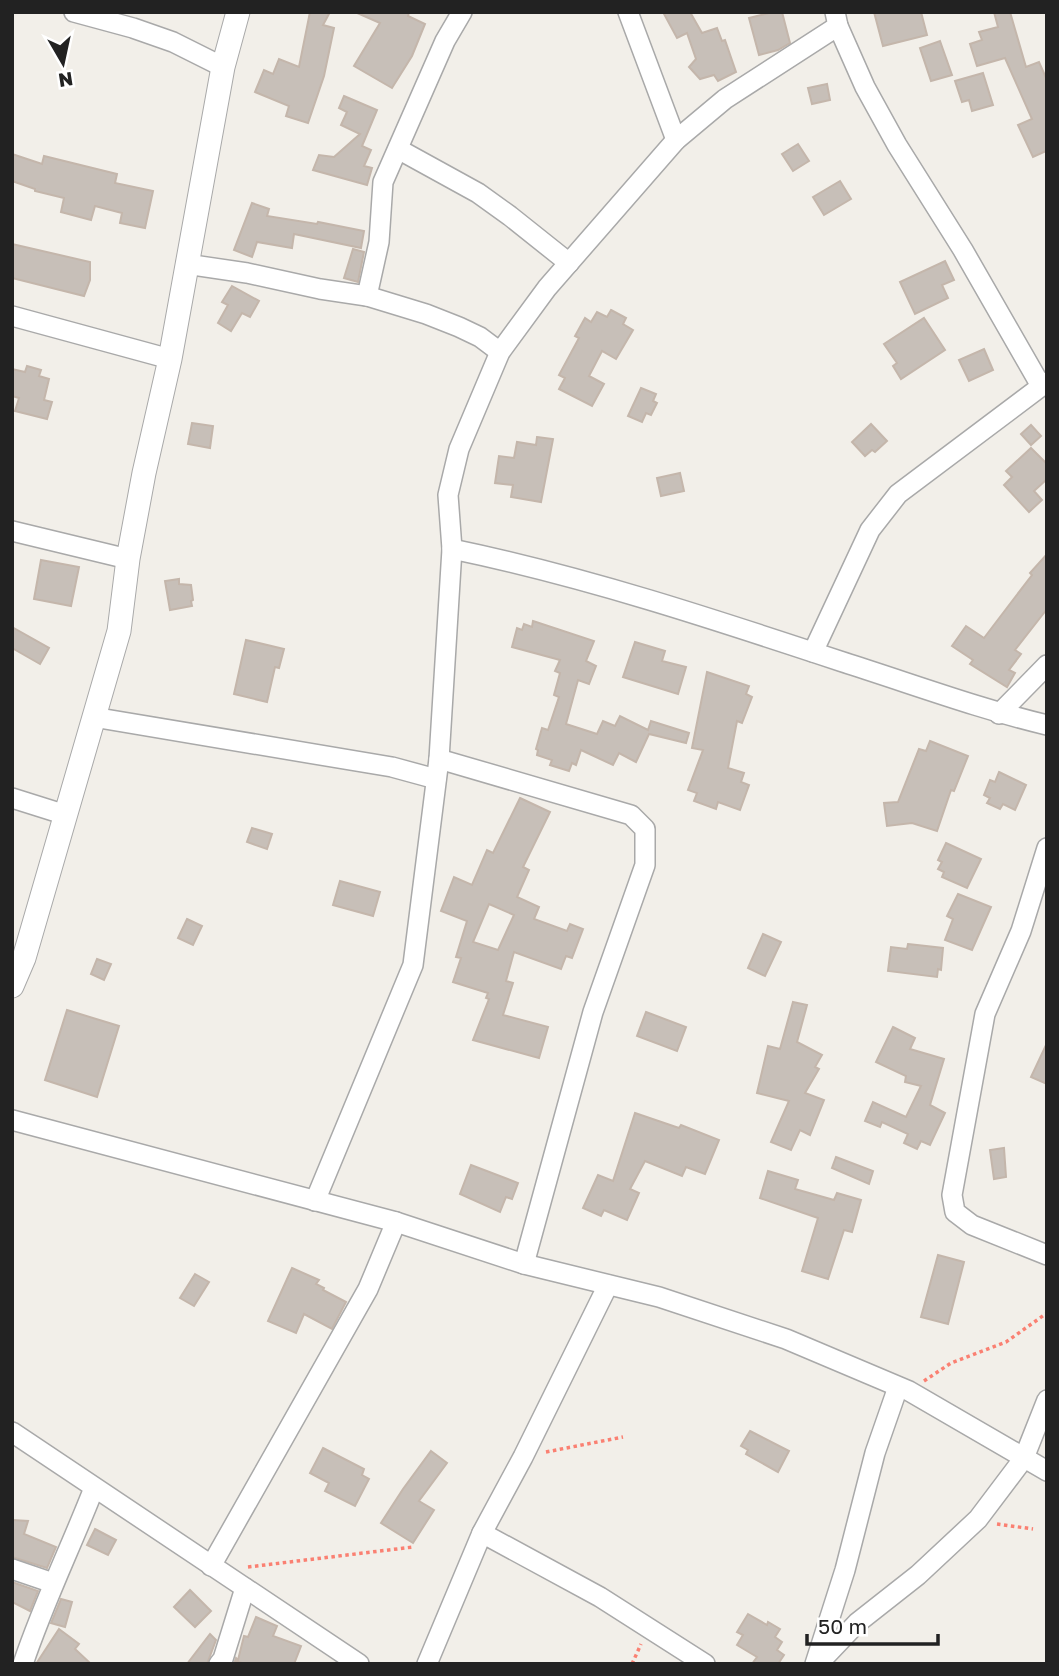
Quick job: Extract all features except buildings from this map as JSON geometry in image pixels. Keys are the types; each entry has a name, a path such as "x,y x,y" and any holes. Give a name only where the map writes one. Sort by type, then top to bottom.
{"street":[{"path":"74,12 132,27 173,42 223,67"},
{"path":"12,986 24,958 119,631 128,559 144,473 170,359 223,67 238,12"},
{"path":"367,296 379,242 383,182 440,51 462,12"},
{"path":"628,12 676,140"},
{"path":"315,1201 412,965 439,759 452,549 448,495 459,449 499,352 547,288 676,140 726,99 837,19 865,87 897,145 1044,384 898,494 870,530 813,652"},
{"path":"398,149 478,193 569,263"},
{"path":"186,264 367,296 448,323 480,337 499,352"},
{"path":"12,316 170,359"},
{"path":"12,531 128,559"},
{"path":"452,549 551,572 813,652 999,714 1047,725"},
{"path":"999,714 1047,664"},
{"path":"93,717 392,767 436,779"},
{"path":"439,759 631,815 645,829 645,865 593,1012 524,1264"},
{"path":"12,798 66,815"},
{"path":"1047,848 1021,931 985,1014 952,1195 955,1212 972,1225 1047,1255"},
{"path":"12,1120 397,1222 524,1264 659,1297 786,1339 904,1389 1047,1471"},
{"path":"214,1568 369,1289 397,1222"},
{"path":"427,1664 482,1533 523,1457 608,1285"},
{"path":"816,1664 845,1570 875,1453 904,1389"},
{"path":"816,1664 857,1623 909,1582 978,1519 1024,1458 1047,1400"},
{"path":"12,1432 359,1664"},
{"path":"23,1664 53,1583 94,1488"},
{"path":"482,1533 600,1597 705,1664"},
{"path":"12,1569 53,1583"},
{"path":"219,1664 223,1659 245,1588"}],"path":[{"path":"904,1389 951,1363 1006,1342 1047,1313"},
{"path":"523,1457 623,1437"},
{"path":"978,1519 1033,1529"},
{"path":"214,1568 413,1546"}]}
